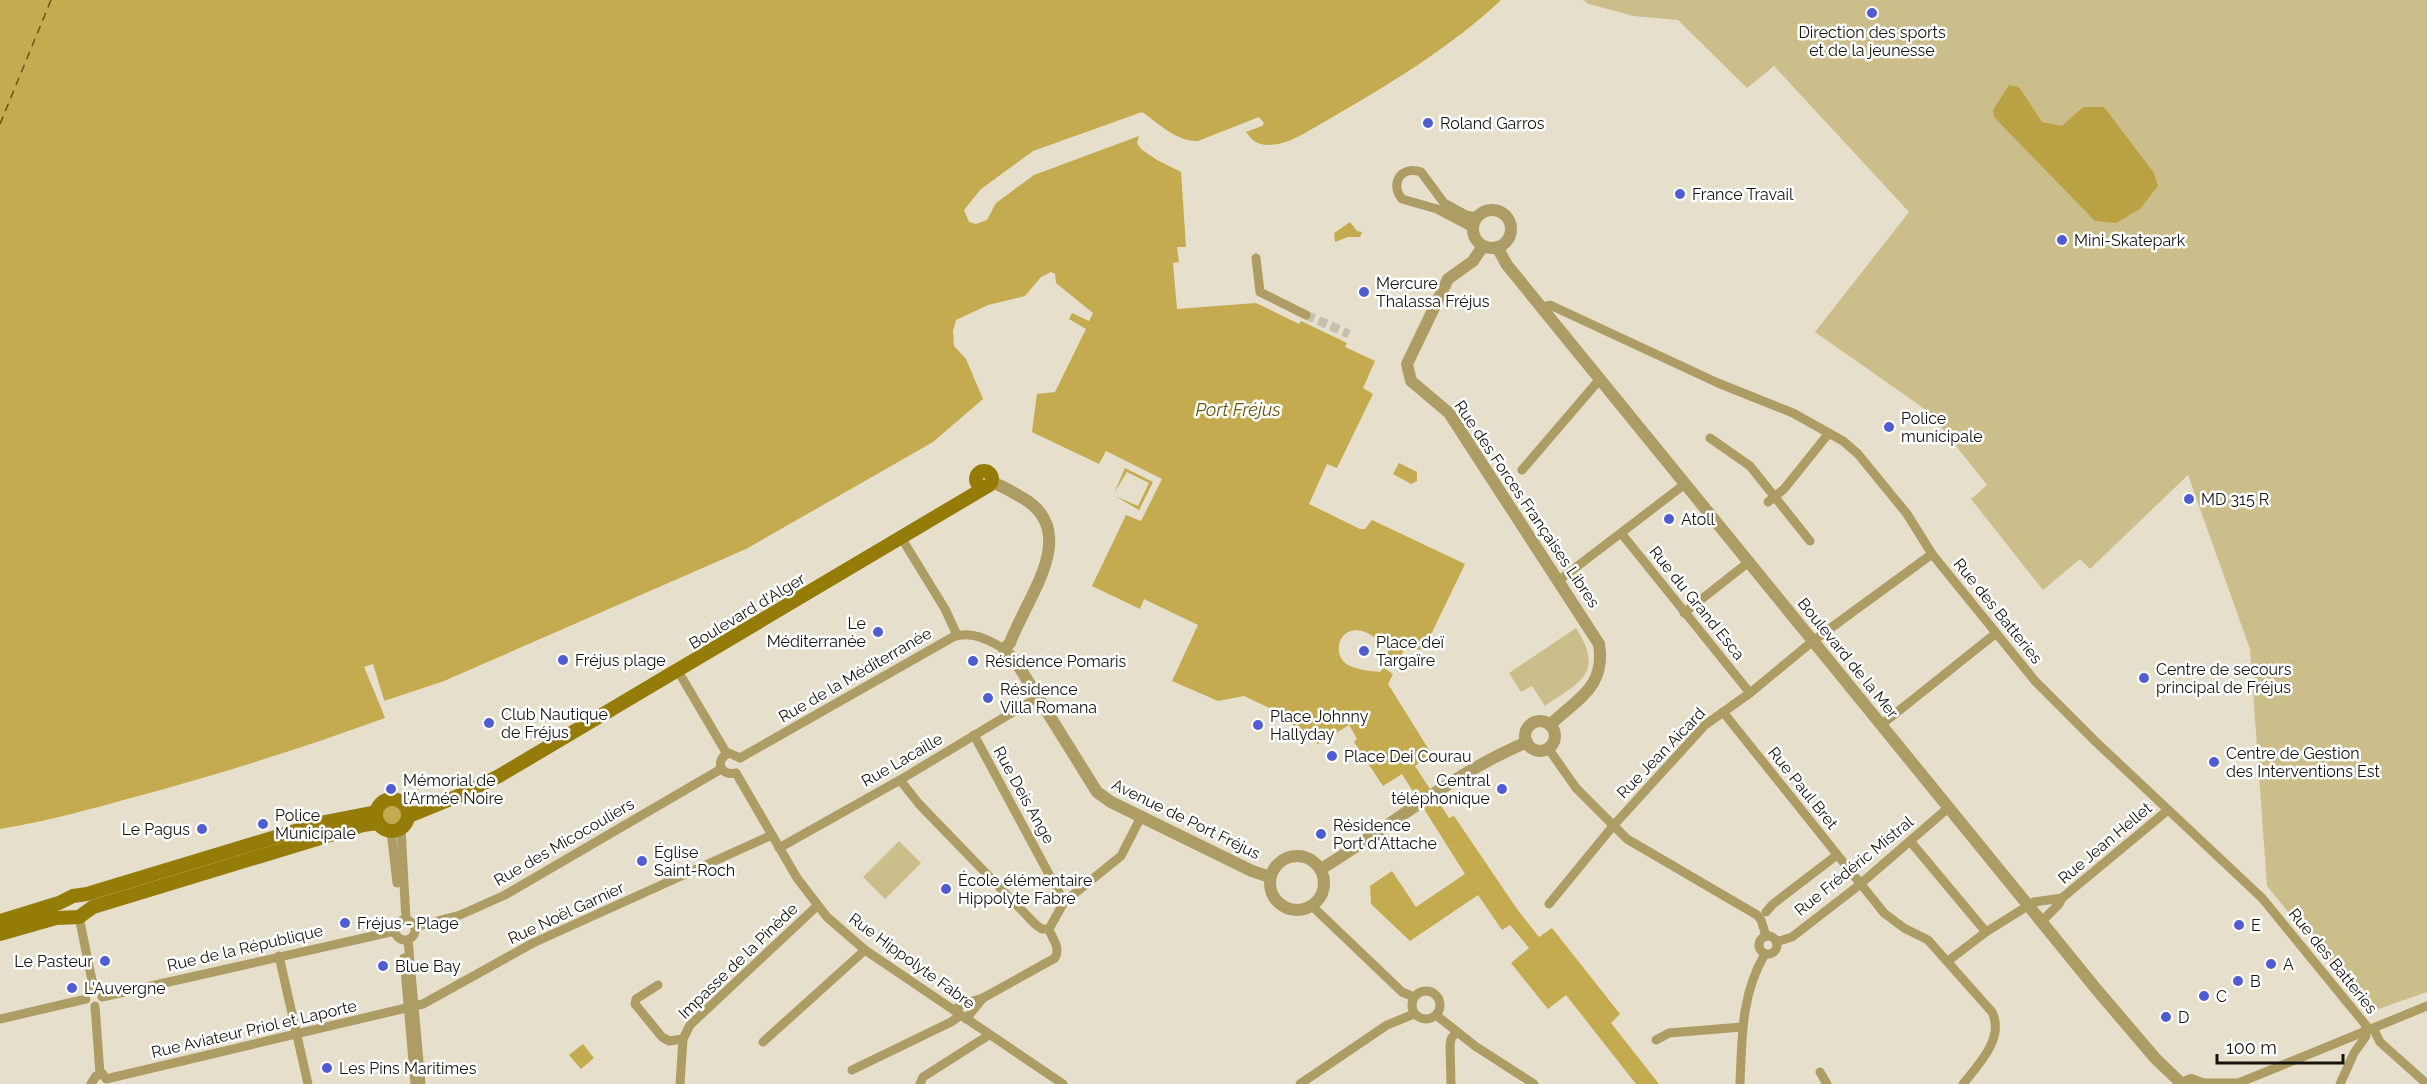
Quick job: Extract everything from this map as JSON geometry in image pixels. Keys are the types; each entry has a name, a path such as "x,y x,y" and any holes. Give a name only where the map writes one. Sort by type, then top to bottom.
{"main road":[{"name":"Boulevard d'Alger","path":"409,816 499,776 902,539 982,487"},
{"path":"0,934 79,915 93,907 363,825 377,818 383,801 396,799 406,806 409,816 406,823 396,830 383,829 377,818"},
{"path":"0,921 326,822 377,818"},
{"path":"74,898 87,902 79,915"},
{"path":"74,898 66,908 79,915"}],"street":[{"path":"1416,170 1425,175 1444,203 1466,215 1475,223 1437,209 1406,202 1399,195 1396,185 1401,175 1416,170"},
{"path":"1417,203 1425,198 1430,184"},
{"path":"1495,210 1508,219 1511,225 1510,235 1505,243 1497,247 1483,246 1476,238 1475,223 1485,211 1495,210"},
{"name":"Rue des Forces Françaises Libres","path":"1483,246 1473,261 1448,279 1408,360 1408,375 1415,385 1449,413 1599,644 1600,671 1594,683 1550,725"},
{"name":"Boulevard de la Mer","path":"1497,247 1507,265 1750,561 2041,922 2155,1058 2182,1084 2191,1080 2201,1083"},
{"path":"1256,258 1260,292 1306,315"},
{"name":"Rue des Batteries","path":"1542,307 1550,305 1718,383 1793,413 1829,433 1858,454 1907,514 1932,554 1995,634 2068,715 2262,898 2380,1042 2427,1084"},
{"path":"1522,470 1600,379"},
{"path":"1772,500 1829,433"},
{"path":"1710,438 1750,466 1772,500 1810,541"},
{"path":"1558,580 1685,484"},
{"path":"982,487 1032,504 1044,518 1048,530 1048,559 1007,646"},
{"name":"Rue du Grand Esca","path":"1621,533 1750,693"},
{"path":"902,539 945,609 957,635"},
{"name":"Rue Jean Aicard","path":"1549,904 1612,826 1698,733 1813,641 1932,554"},
{"path":"1684,613 1750,561"},
{"path":"1881,725 1995,634"},
{"name":"Rue de la Méditerranée","path":"740,758 957,635 990,640 1007,646"},
{"name":"Avenue de Port Fréjus","path":"1007,646 1097,792 1141,817 1252,871 1270,877"},
{"path":"678,671 727,754"},
{"name":"Rue Lacaille","path":"779,848 900,780 1038,697"},
{"name":"Rue Paul Bret","path":"1723,712 1884,913 1904,928 1928,940 1980,997 1997,1022 1985,1057 1963,1084"},
{"path":"1540,721 1550,725 1555,734 1552,745 1548,748 1534,749 1527,742 1526,730 1531,724 1540,721"},
{"name":"Rue Deis Ange","path":"974,735 1065,902"},
{"path":"1321,869 1443,786 1483,762 1527,742"},
{"path":"1548,748 1576,788 1627,839 1757,915 1766,936"},
{"path":"732,753 740,758 741,764 736,773 726,773 722,769 720,760 727,754 732,753"},
{"name":"Rue des Micocouliers","path":"415,927 460,915 505,895 722,769"},
{"name":"Rue Hippolyte Fabre","path":"736,773 797,878 817,906 865,950 1063,1084"},
{"path":"900,780 919,804 1036,925 1042,929 1049,929"},
{"name":"Rue Frédéric Mistral","path":"1776,942 1792,937 1861,883 1948,808"},
{"name":"Rue Jean Hellet","path":"2041,922 2062,898 2168,810"},
{"path":"1049,929 1065,902 1121,856 1141,817"},
{"path":"396,830 403,920 395,931 397,937 405,940 414,935 415,927 403,920"},
{"name":"Rue Noël Garnier","path":"412,1008 432,1000 533,943 772,835"},
{"path":"1910,841 1986,932"},
{"path":"1766,912 1773,904 1837,855"},
{"path":"1293,856 1304,856 1314,861 1321,869 1325,885 1323,894 1312,906 1302,910 1291,910 1274,898 1270,888 1270,877 1274,867 1282,860 1293,856"},
{"name":"Rue Jean Hellet","path":"1948,961 1986,932 2034,902 2062,898"},
{"name":"Impasse de la Pinède","path":"680,1084 682,1039 690,1025 817,906"},
{"path":"1312,906 1402,992 1414,997 1426,992 1437,997 1439,1006 1436,1015"},
{"path":"79,915 101,1002 95,1006"},
{"path":"852,1070 951,1022 983,998 1055,958 1058,952 1057,944 1049,929"},
{"name":"Rue de la République","path":"98,993 395,931"},
{"path":"1766,936 1776,942 1775,950 1771,954 1760,951 1761,939 1766,936"},
{"path":"405,940 421,1084"},
{"path":"763,1042 865,950"},
{"path":"1740,1084 1742,1027 1746,997 1751,981 1765,954"},
{"path":"279,956 308,1084"},
{"name":"Impasse de la Pinède","path":"658,985 636,999 635,1004 662,1037 669,1041 682,1039"},
{"path":"86,999 88,993 98,993"},
{"path":"1414,997 1412,1002 1414,1014"},
{"path":"960,1015 963,1004 983,998"},
{"path":"86,999 90,1005 95,1006"},
{"path":"0,1019 86,999"},
{"path":"89,1083 104,1079 95,1006"},
{"path":"2201,1083 2237,1083 2427,1006"},
{"path":"412,1008 415,1084"},
{"name":"Rue Aviateur Priol et Laporte","path":"104,1079 412,1008"},
{"path":"1300,1084 1386,1025 1414,1014 1425,1019 1436,1015"},
{"path":"1436,1015 1456,1032 1534,1084"},
{"path":"1656,1040 1669,1033 1742,1027"},
{"path":"2340,1084 2354,1053 2369,1029"},
{"path":"1451,1084 1450,1045 1456,1032"},
{"path":"920,1084 923,1077 989,1035"},
{"path":"1820,1072 1827,1084"}],"shaded area":[{"path":"1583,0 2427,0 2427,992 2370,1012 2267,886 2250,649 2188,475 2090,569 2080,559 2043,590 1971,499 1987,485 1929,412 1815,332 1909,212 1774,66 1747,88 1678,20 1633,16 1589,4"},
{"path":"2009,85 2019,87 2042,122 2062,126 2083,107 2104,107 2154,173 2158,186 2140,209 2116,223 2095,221 1994,117 1993,110"},
{"path":"1576,628 1588,656 1585,675 1569,690 1545,706 1532,686 1521,692 1509,673"},
{"path":"899,841 921,863 885,899 863,877"}],"water":[{"name":"Port Fréjus","path":"0,0 1501,0 1462,33 1419,64 1293,139 1268,145 1255,142 1246,132 1262,126 1264,123 1259,117 1198,141 1190,140 1168,131 1142,112 1033,151 981,189 964,210 969,222 976,224 987,220 996,203 1034,175 1139,136 1137,143 1141,149 1181,172 1186,247 1177,247 1179,262 1173,263 1177,309 1256,303 1299,324 1301,321 1347,343 1345,347 1375,361 1363,388 1373,394 1337,468 1327,464 1309,504 1360,529 1365,529 1372,520 1465,564 1424,649 1404,650 1398,663 1386,655 1389,650 1374,637 1362,631 1352,631 1344,635 1340,642 1341,658 1348,665 1356,668 1380,672 1384,668 1393,674 1388,684 1431,753 1415,766 1449,818 1454,816 1517,909 1539,937 1552,928 1620,1014 1611,1023 1659,1084 1636,1084 1566,995 1548,1009 1511,963 1529,948 1510,925 1502,930 1478,895 1410,941 1371,904 1370,886 1392,871 1416,907 1465,874 1402,774 1383,786 1354,742 1357,739 1349,725 1318,744 1296,734 1288,717 1244,696 1218,701 1172,681 1198,625 1144,599 1140,609 1092,586 1126,515 1141,521 1162,479 1106,451 1099,464 1032,432 1037,394 1055,392 1086,329 1069,319 1072,313 1089,321 1093,313 1056,283 1055,274 1051,272 1041,277 1025,296 988,305 956,320 953,331 954,346 966,359 983,399 933,442 746,549 444,681 384,701 382,710 385,718 203,778 71,814 0,829"},
{"path":"1350,222 1357,231 1362,232 1360,237 1348,237 1335,242 1334,233"},
{"path":"1399,463 1417,472 1417,481 1411,484 1393,474"},
{"path":"1125,468 1153,482 1139,510 1115,496 1138,506 1149,483 1127,472 1114,493"},
{"path":"392,806 398,809 401,815 398,821 392,824 386,821 383,815 386,809"},
{"path":"583,1044 594,1058 581,1069 569,1055"}],"pier":[{"path":"373,664 386,706 382,710 364,667"}],"ferry route":[{"path":"0,124 51,0"}],"tunnel":[{"path":"1306,315 1349,334"}],"place":[{"name":"Direction des sports et de la jeunesse","path":"1872,13"},
{"name":"Roland Garros","path":"1428,123"},
{"name":"France Travail","path":"1680,194"},
{"name":"Mini-Skatepark","path":"2062,240"},
{"name":"Mercure Thalassa Fréjus","path":"1364,292"},
{"name":"Police municipale","path":"1889,427"},
{"name":"MD 315 R","path":"2189,499"},
{"name":"Atoll","path":"1669,519"},
{"name":"Le Méditerranée","path":"878,632"},
{"name":"Place deï Targaïre","path":"1364,651"},
{"name":"Fréjus plage","path":"563,660"},
{"name":"Résidence Pomaris","path":"973,661"},
{"name":"Centre de secours principal de Fréjus","path":"2144,678"},
{"name":"Résidence Villa Romana","path":"988,698"},
{"name":"Club Nautique de Fréjus","path":"489,723"},
{"name":"Place Johnny Hallyday","path":"1258,725"},
{"name":"Place Dei Courau","path":"1332,756"},
{"name":"Centre de Gestion des Interventions Est","path":"2214,762"},
{"name":"Mémorial de l'Armée Noire","path":"391,789"},
{"name":"Central téléphonique","path":"1502,789"},
{"name":"Police Municipale","path":"263,824"},
{"name":"Le Pagus","path":"202,829"},
{"name":"Résidence Port d'Attache","path":"1321,834"},
{"name":"Église Saint-Roch","path":"642,861"},
{"name":"École élémentaire Hippolyte Fabre","path":"946,889"},
{"name":"Fréjus - Plage","path":"345,923"},
{"name":"E","path":"2239,925"},
{"name":"Le Pasteur","path":"105,961"},
{"name":"A","path":"2271,964"},
{"name":"Blue Bay","path":"383,966"},
{"name":"B","path":"2238,981"},
{"name":"L'Auvergne","path":"72,988"},
{"name":"C","path":"2204,996"},
{"name":"D","path":"2166,1017"},
{"name":"Les Pins Maritimes","path":"327,1068"}]}
